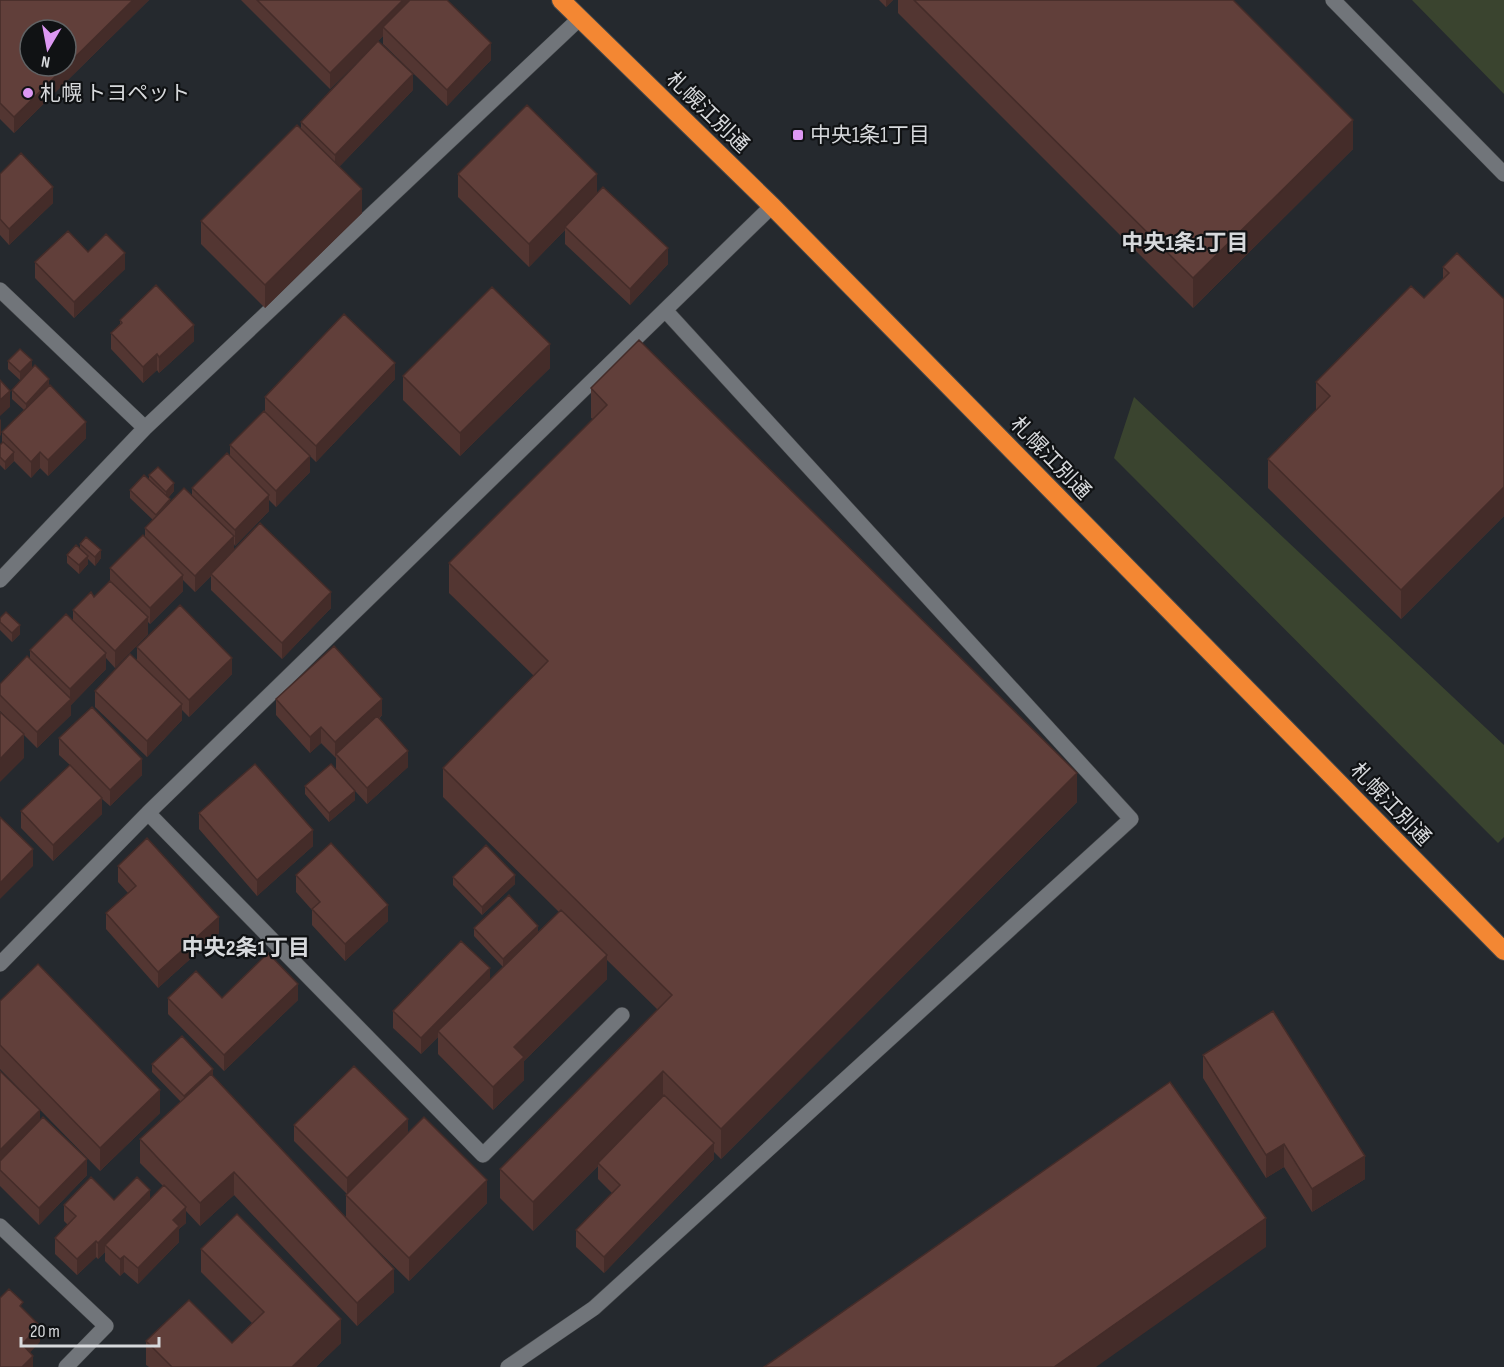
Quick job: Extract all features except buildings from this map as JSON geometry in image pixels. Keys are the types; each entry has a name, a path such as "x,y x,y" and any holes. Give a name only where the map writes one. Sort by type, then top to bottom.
{"highway":[{"name":"札幌江別通","path":"561,0 772,206 1504,951"}],"street":[{"path":"1333,0 1504,174"},
{"path":"0,580 145,428 579,19"},
{"path":"0,963 148,813 772,206"},
{"path":"2,295 145,428"},
{"path":"508,1367 594,1308 1131,819 665,310"},
{"path":"148,813 483,1155 622,1015"},
{"path":"0,1226 106,1326 66,1367"}],"green space":[{"path":"1412,0 1504,0 1504,94"},
{"path":"1134,397 1504,745 1504,837 1498,843 1114,458"}],"place":[{"name":"札幌 トヨペット","path":"28,93"},
{"name":"中央1条1丁目","path":"798,135"}],"district":[{"name":"中央1条1丁目","path":"1185,242"},
{"name":"中央2条1丁目","path":"246,947"}]}
